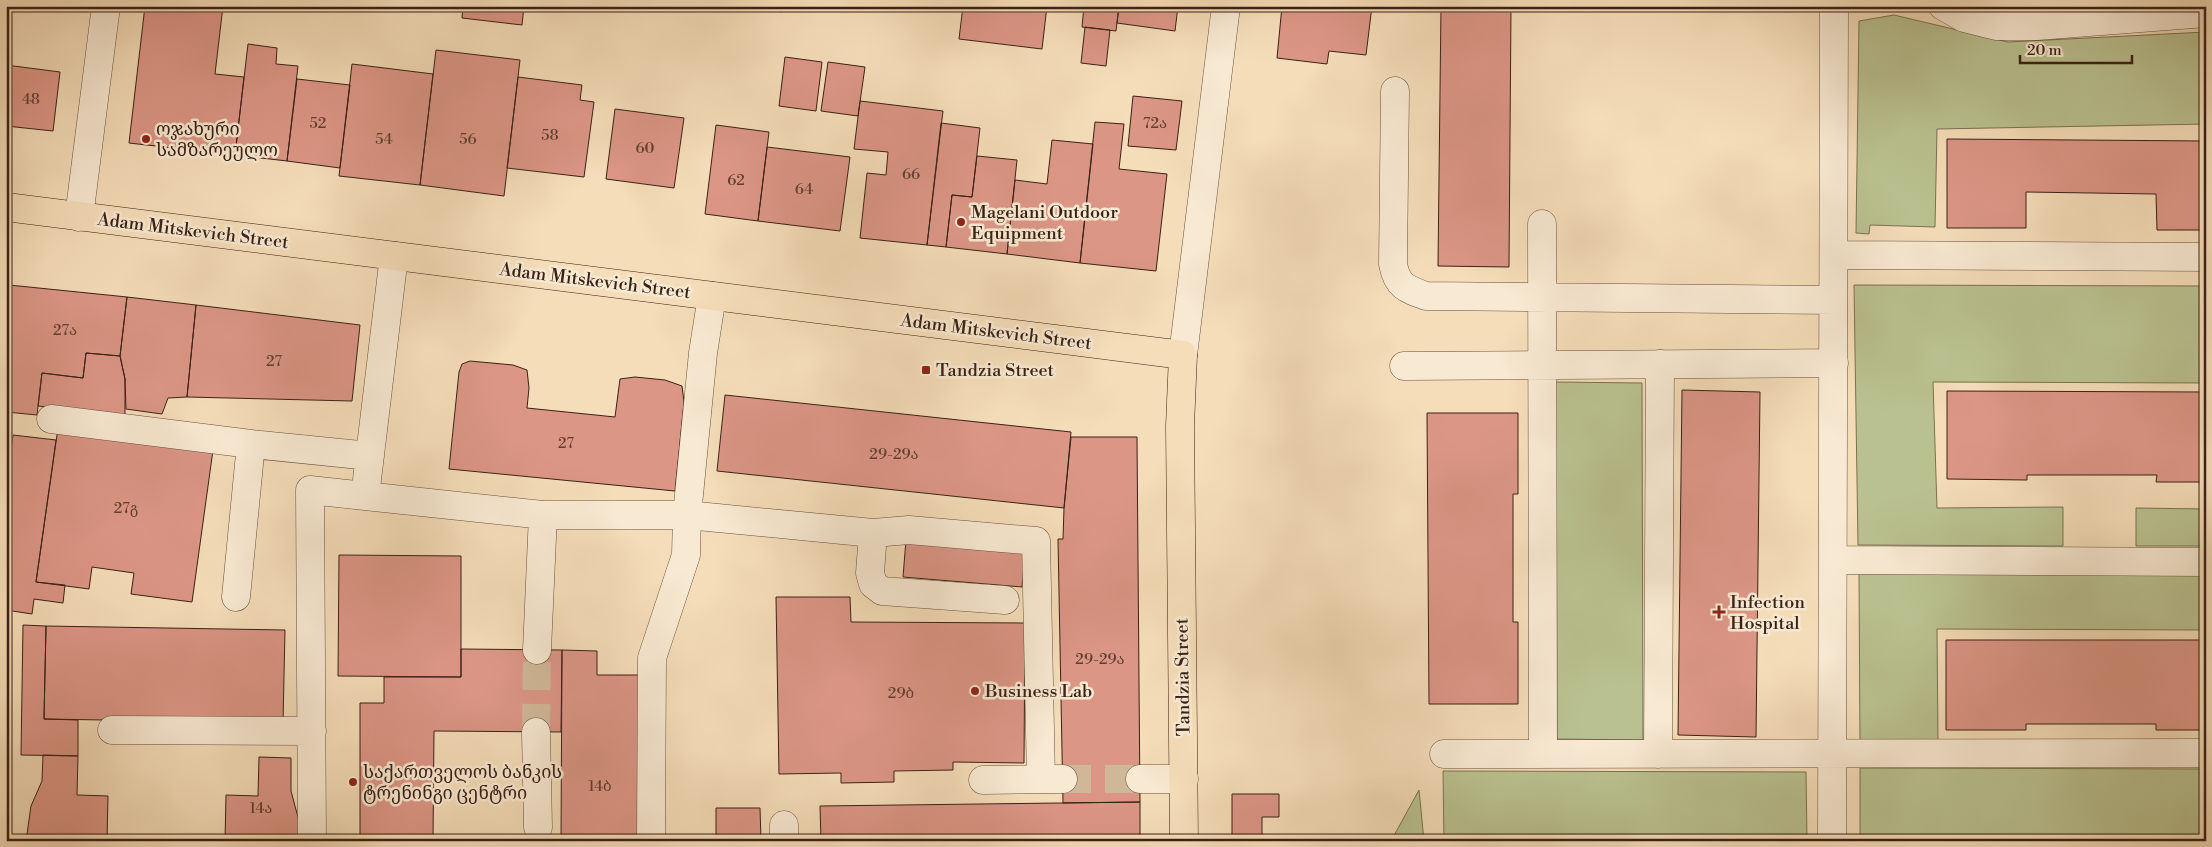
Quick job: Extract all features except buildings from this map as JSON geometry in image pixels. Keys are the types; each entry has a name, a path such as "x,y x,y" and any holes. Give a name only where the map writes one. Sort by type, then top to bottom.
{"main road":[{"name":"Adam Mitskevich Street","path":"6,207 1183,355"},
{"name":"Tandzia Street","path":"1183,355 1180,426 1184,841"}],"street":[{"path":"79,216 106,6"},
{"name":"Tandzia Street","path":"1183,355 1226,6"},
{"path":"1943,6 1964,18 1996,26 2037,26 2206,13"},
{"path":"1832,841 1833,300 1836,7"},
{"path":"1395,91 1393,264 1395,277 1406,289 1426,296 1833,300"},
{"path":"1542,224 1543,753"},
{"path":"1834,255 2206,257"},
{"path":"365,496 394,256"},
{"path":"651,841 652,658 686,555 687,515 703,353 712,296"},
{"path":"1404,366 1834,363"},
{"path":"1658,754 1660,364"},
{"path":"51,419 251,444 370,456"},
{"path":"236,597 251,444"},
{"path":"312,841 310,490 543,515 687,515 873,533 909,530 1036,541 1052,779 984,780"},
{"path":"537,650 543,515"},
{"path":"873,533 870,573 873,584 882,591 1005,600"},
{"path":"1833,560 2206,562"},
{"path":"112,730 312,731"},
{"path":"536,732 538,827"},
{"path":"1444,754 2206,753"},
{"path":"1140,779 1184,779"}],"green space":[{"path":"1894,15 2008,42 2206,32 2206,124 1937,129 1935,227 1870,225 1869,234 1856,233 1859,21"},
{"path":"1854,285 2206,286 2206,383 1933,382 1937,508 2063,507 2063,546 1858,545"},
{"path":"1556,382 1642,383 1643,740 1557,739"},
{"path":"2136,508 2206,509 2206,546 2136,546"},
{"path":"1859,574 2206,575 2206,630 1937,629 1938,743 1860,743"},
{"path":"1860,768 2206,769 2206,841 1860,841"},
{"path":"1443,771 1806,772 1807,841 1444,841"},
{"path":"1419,790 1424,841 1391,841"}],"tunnel":[{"path":"536,732 537,650"},
{"path":"1063,779 1140,779"}],"place":[{"name":"ოჯახური სამზარეულო","path":"146,139"},
{"name":"Magelani Outdoor Equipment","path":"961,222"},
{"name":"Tandzia Street","path":"926,370"},
{"name":"Infection Hospital","path":"1719,612"},
{"name":"Business Lab","path":"975,691"},
{"name":"საქართველოს ბანკის ტრენინგი ცენტრი","path":"353,782"}]}
